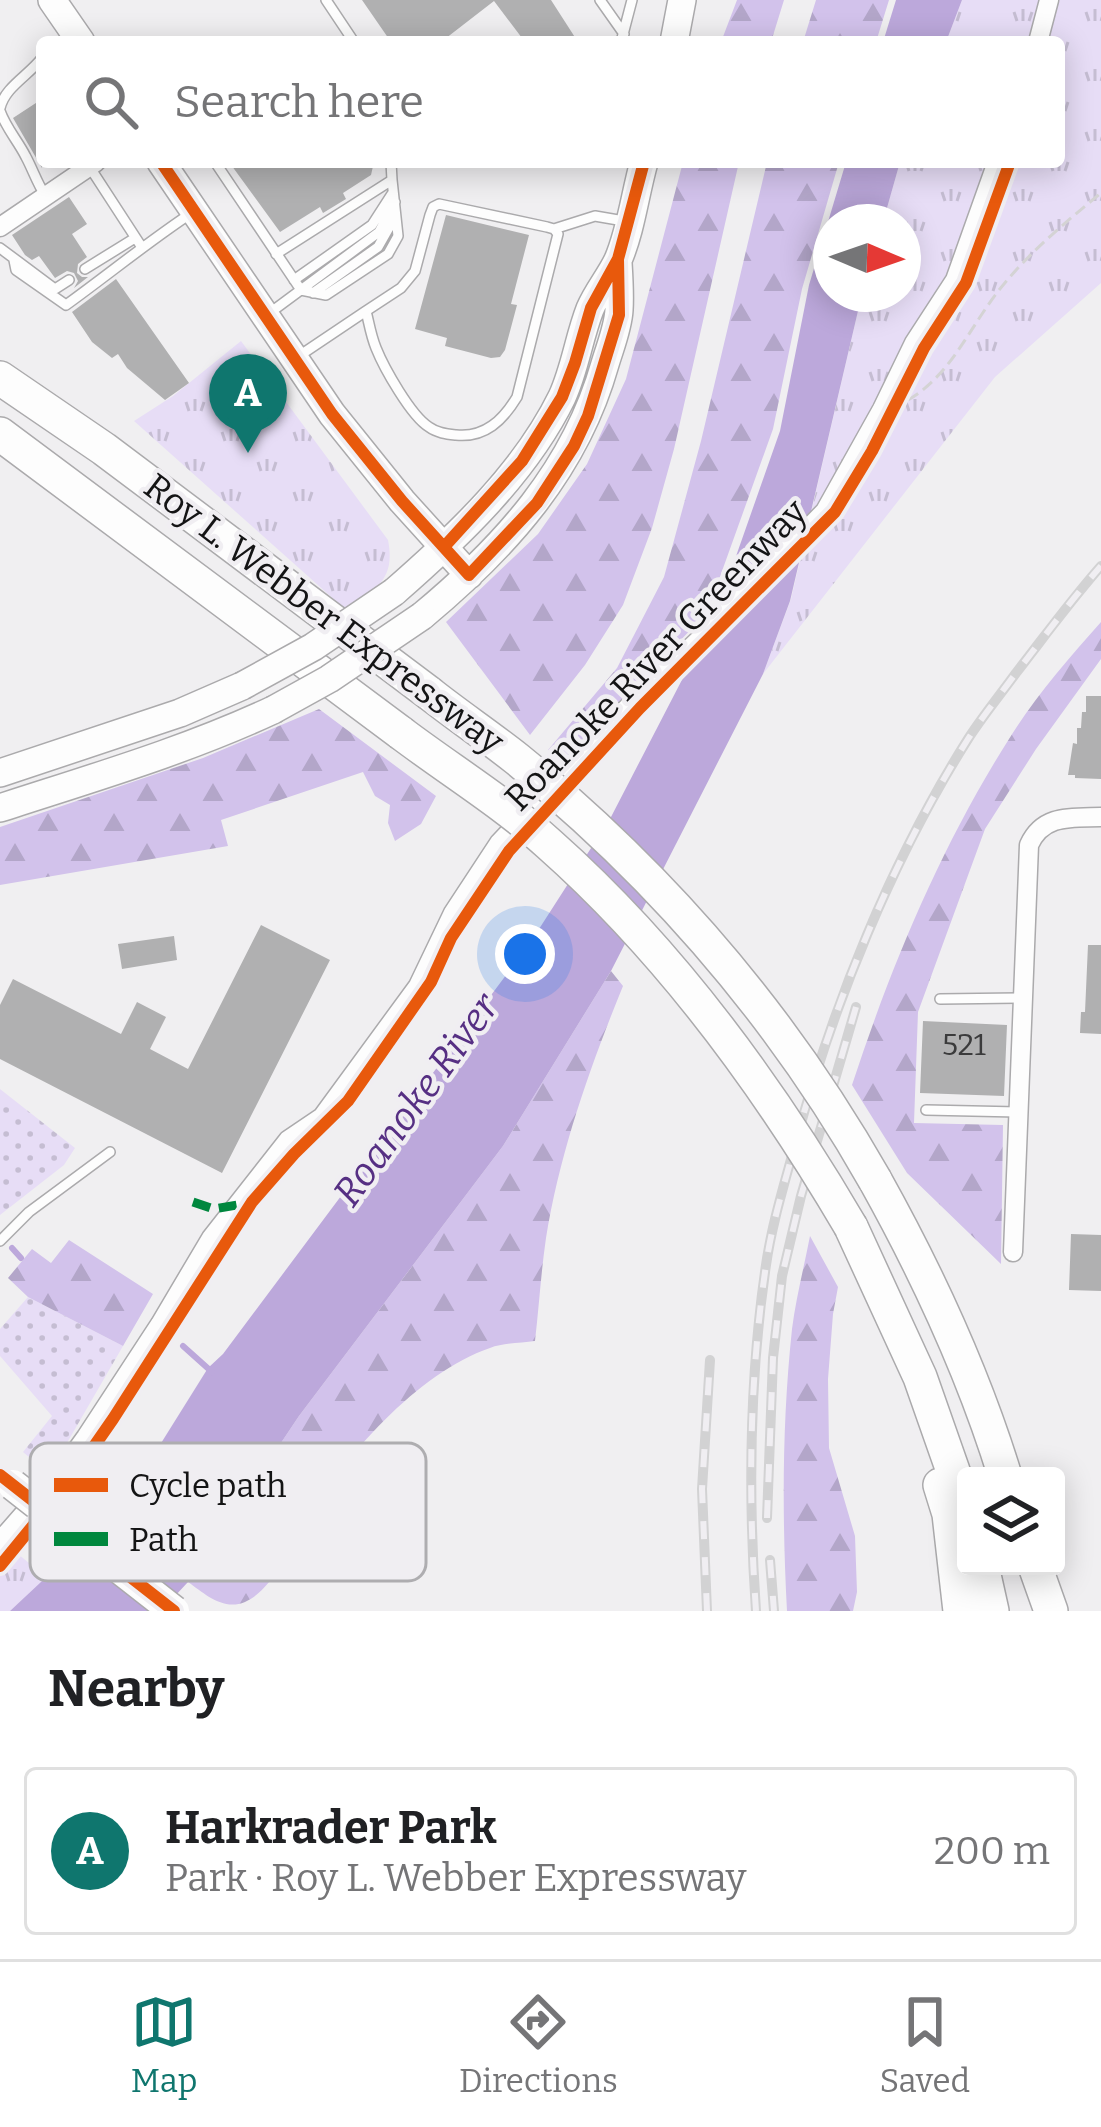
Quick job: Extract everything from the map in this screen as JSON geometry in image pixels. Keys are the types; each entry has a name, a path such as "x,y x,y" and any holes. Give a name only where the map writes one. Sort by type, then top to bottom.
{"highway":[{"path":"0,354 104,449"},
{"name":"Roy L. Webber Expressway","path":"0,378 104,449 515,757 679,910 752,995 836,1111 915,1252 975,1385 1002,1467"},
{"name":"Roy L. Webber Expressway","path":"0,434 545,840 622,915 681,982 807,1150 893,1315 957,1480"},
{"path":"893,1315 949,1514 960,1611"},
{"path":"984,1575 992,1611"},
{"path":"1034,1575 1040,1611"},
{"path":"1037,1575 1051,1611"}],"main road":[{"path":"52,0 72,36"},
{"path":"675,36 682,0"},
{"path":"165,168 293,359 367,458 470,575"},
{"path":"0,773 180,713 242,686 313,647 394,592 444,547 521,461 562,397 591,308 618,259 642,168"},
{"path":"0,808 175,750 273,710 329,679 422,616 470,575 537,503 574,446 619,315 618,259"},
{"path":"13,1485 30,1498"},
{"path":"136,1581 174,1611"}],"street":[{"path":"1040,36 1049,0"},
{"path":"0,227 86,168"},
{"path":"82,1443 211,1238 288,1140 322,1117 418,986 453,913 499,843 825,511 914,343 955,280 995,168"},
{"path":"1013,1252 1029,845 1034,833 1055,819 1101,817"},
{"path":"0,1541 30,1507"}],"lane":[{"path":"326,0 349,36"},
{"path":"600,0 621,36"},
{"path":"623,36 632,0"},
{"path":"36,66 4,94 0,109 46,196"},
{"path":"94,168 138,242"},
{"path":"218,168 293,280 307,291 326,295 388,254 398,236 391,168"},
{"path":"276,254 393,191"},
{"path":"293,280 372,225 393,191"},
{"path":"265,316 307,291 380,232 393,191"},
{"path":"293,359 401,288 415,271 430,215 440,204 554,229 595,215 628,222"},
{"path":"85,269 194,211"},
{"path":"366,310 375,347 425,426 466,436 484,433 507,414 517,397 557,243 554,229"},
{"path":"14,260 16,270 66,305 122,266 138,242"},
{"path":"0,248 55,289 69,280"},
{"path":"940,999 1023,998"},
{"path":"926,1110 1018,1112"},
{"path":"0,1241 29,1211 110,1152"}],"path":[{"path":"897,404 927,389 942,374 1006,281 1101,193"},
{"path":"897,404 906,386"}],"green space":[{"path":"737,0 784,0 773,36 723,36"},
{"path":"816,0 889,0 878,36 805,36"},
{"path":"962,0 1101,0 1101,283 995,377 763,674 791,599 858,312 921,312 921,204 888,204 898,168 1065,168 1065,36 948,36"},
{"path":"681,168 738,168 652,528 623,605 585,665 530,735 446,622 538,534 587,464 626,379"},
{"path":"766,168 837,168 827,204 813,204 813,251 773,429 707,613 561,763 548,750 617,668 664,577"},
{"path":"241,341 388,540 386,574 347,611 134,421"},
{"path":"1101,622 1101,659 985,829 918,1012 914,1123 1003,1125 1001,1264 907,1173 852,1085 901,951 961,821 1030,708"},
{"path":"319,709 436,796 421,824 395,841 388,823 390,805 375,796 363,772 221,820 228,846 0,885 0,827 203,758"},
{"path":"611,971 623,986 559,1173 546,1238 535,1341 495,1346 463,1360 410,1397 363,1443 281,1443 299,1416 503,1146"},
{"path":"0,1089 75,1148 64,1165 0,1215"},
{"path":"810,1236 838,1287 828,1379 829,1448 855,1536 853,1611 787,1611 786,1400 794,1317"},
{"path":"69,1240 153,1294 123,1346 28,1297 8,1278 32,1249 51,1263"},
{"path":"28,1297 123,1346 67,1443 30,1443 52,1416 0,1356 0,1329"},
{"path":"0,1539 30,1564 30,1581 44,1581 10,1611 0,1611"},
{"path":"269,1581 255,1596 237,1604 222,1603 188,1582"}],"water":[{"path":"896,0 962,0 948,36 885,36"},
{"path":"844,168 898,168 888,204 833,204"},
{"name":"Roanoke River","path":"813,272 813,312 858,312 790,601 763,674 611,971 503,1146 281,1443 161,1443 208,1368 530,943 611,817 715,616 780,431"},
{"path":"42,1581 189,1581 161,1611 10,1611"}],"building":[{"path":"362,0 551,0 574,36 520,36 494,1 449,36 387,36"},
{"path":"36,103 36,158 13,118"},
{"path":"233,168 373,168 371,175 343,193 346,199 323,213 320,207 280,232"},
{"path":"69,197 87,224 72,234 87,257 78,264 77,273 88,277 74,288 78,281 74,273 67,271 55,278 39,256 32,260 25,255 12,235"},
{"path":"446,215 529,235 511,304 517,305 500,357 445,346 447,338 415,329"},
{"path":"116,279 189,383 165,400 127,368 118,354 112,358 92,342 72,312"},
{"path":"1086,696 1101,696 1101,779 1068,775"},
{"path":"261,925 330,960 222,1173 0,1059 0,1005 13,979 121,1034 137,1002 166,1017 150,1049 188,1069"},
{"path":"174,936 177,960 122,969 118,944"},
{"path":"1088,945 1101,945 1101,1034 1080,1033"},
{"path":"923,1021 1007,1025 1004,1096 920,1093"},
{"path":"1071,1234 1101,1235 1101,1291 1069,1290"}],"waterway":[{"path":"12,1248 21,1258"},
{"path":"183,1346 212,1372"}],"railway":[{"path":"756,1611 752,1438 760,1308 775,1218 828,1038 867,934 940,785 985,714 1101,566"},
{"path":"767,1518 773,1358 782,1276 856,1007"},
{"path":"707,1611 702,1489 710,1360"},
{"path":"770,1560 774,1611"}],"marked path":[{"path":"193,1202 214,1209 237,1205"}],"cycle path":[{"path":"165,168 332,414 469,575 537,503 574,446 619,315 618,259"},
{"path":"444,547 522,461 562,397 591,308 618,259 642,168"},
{"name":"Roanoke River Greenway","path":"96,1443 252,1202 348,1101 431,982 451,938 509,851 640,708 835,512 924,348 966,283 1008,168"},
{"path":"0,1475 30,1498"},
{"name":"Roanoke River Greenway","path":"0,1566 30,1529"},
{"path":"136,1581 174,1611"}],"place":[{"name":"Harkrader Park","path":"248,453"}]}
